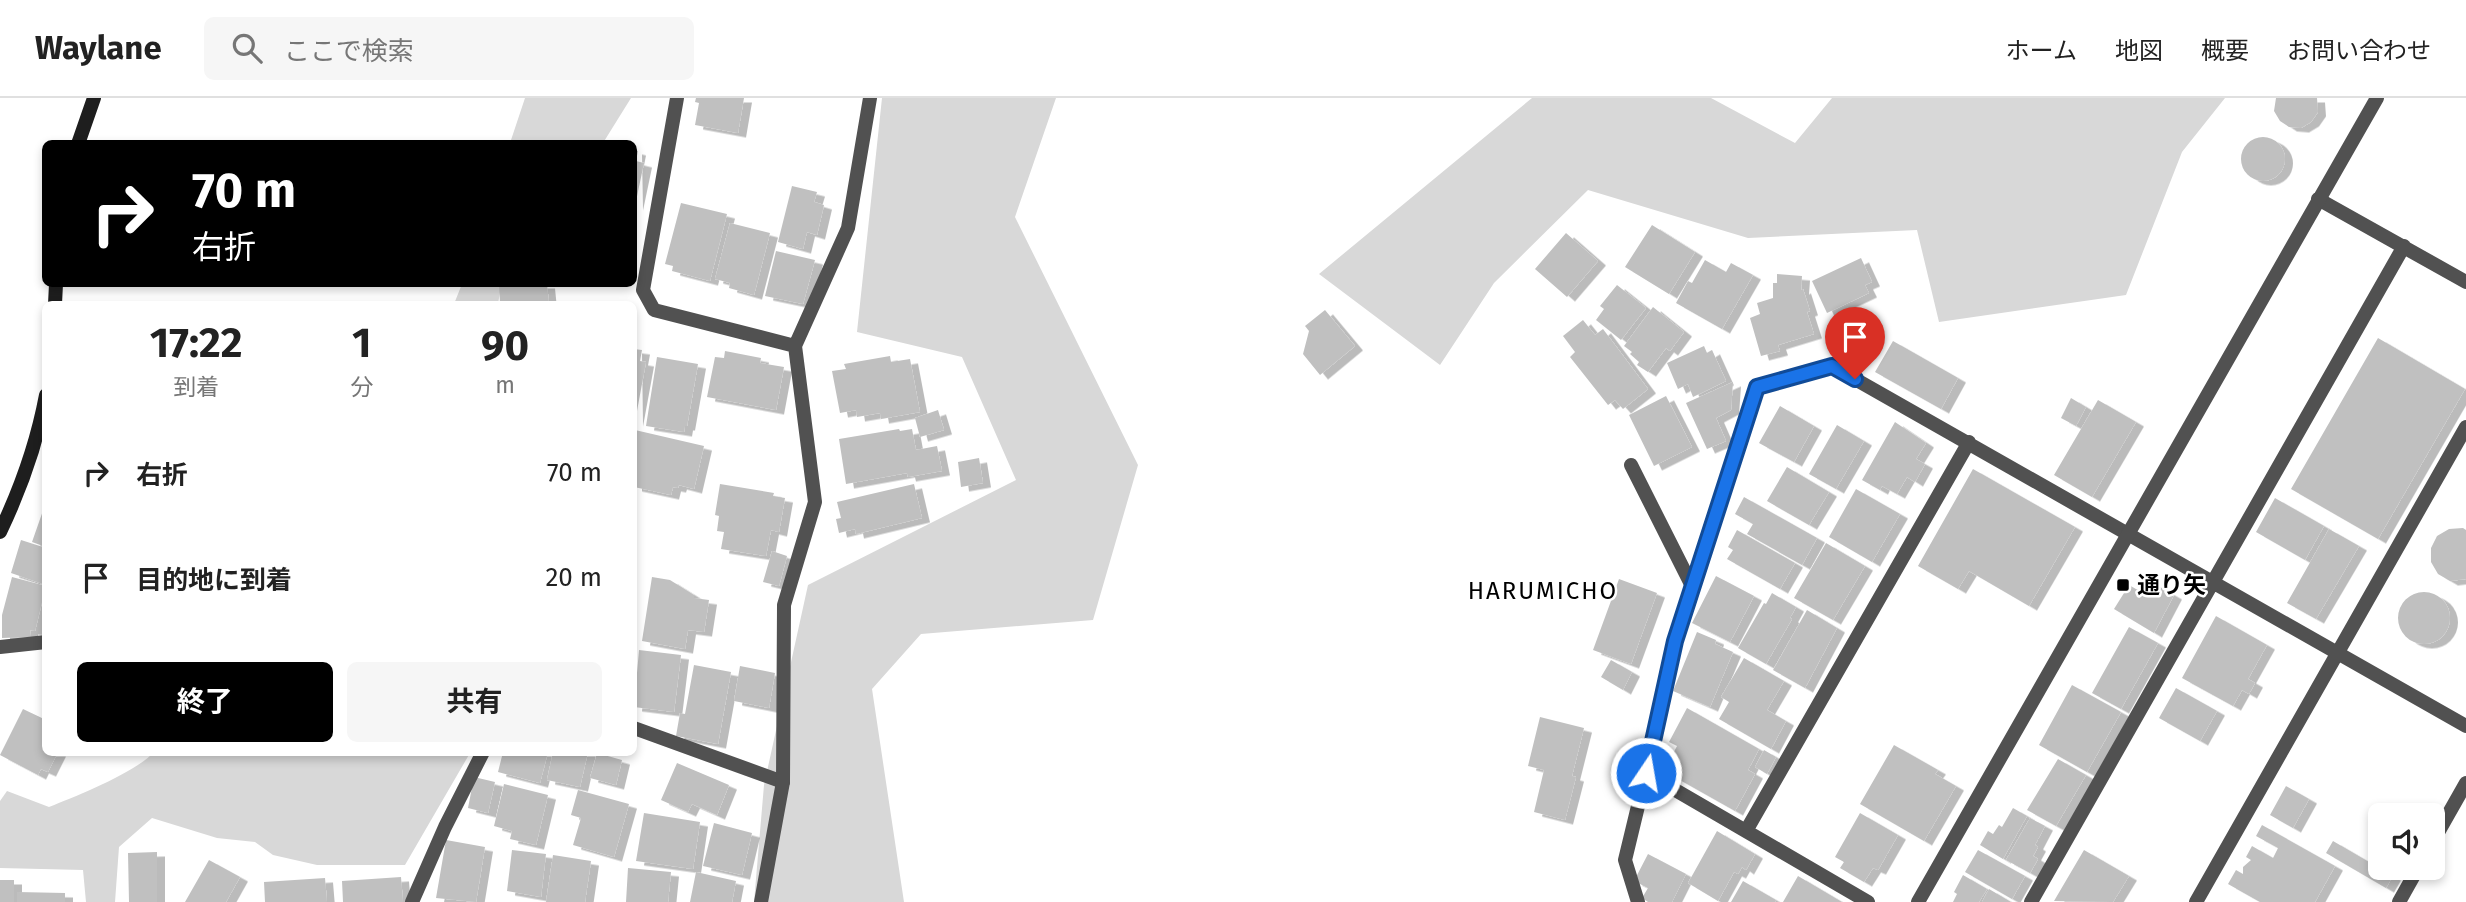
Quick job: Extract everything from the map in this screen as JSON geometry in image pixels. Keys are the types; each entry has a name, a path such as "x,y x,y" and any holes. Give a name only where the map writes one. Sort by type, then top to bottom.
{"main road":[{"path":"79,140 94,98"},
{"path":"0,532 32,455 42,412"}],"street":[{"path":"677,98 643,290 654,310 794,346"},
{"path":"761,902 783,782 783,606 815,502 794,346 848,228 870,98"},
{"path":"1918,902 2377,98"},
{"path":"2318,199 2466,282"},
{"path":"2031,902 2404,246"},
{"path":"1639,902 1625,860 1675,641 1757,387 1832,366 2466,726"},
{"path":"2196,902 2466,427"},
{"path":"1746,831 1969,442"},
{"path":"1631,465 1693,588"},
{"path":"0,647 42,642"},
{"path":"637,729 783,782"},
{"path":"412,902 445,827 481,756"},
{"path":"1646,773 1868,902"},
{"path":"2445,820 2466,783"},
{"path":"2399,902 2411,880"}],"shaded area":[{"path":"525,98 631,98 605,140 511,140"},
{"path":"882,98 1056,98 1015,217 1138,465 1093,620 921,634 872,689 904,902 754,902 764,785 808,585 1016,480 962,357 857,332"},
{"path":"1532,98 1711,98 1795,143 1832,98 2225,98 2182,152 2126,295 1939,322 1917,230 1748,238 1588,190 1494,283 1440,365 1319,274"},
{"path":"461,287 501,287 498,301 455,301"},
{"path":"150,756 468,756 405,865 317,865 273,855 255,842 217,838 152,818 119,847 115,902 86,902 83,870 0,868 0,801 7,791 49,807 119,776"}],"building":[{"path":"696,98 744,98 738,133 695,125 699,103 695,102"},
{"path":"2276,98 2317,98 2318,112 2311,122 2301,128 2289,127 2280,121 2274,111"},
{"path":"2263,137 2279,143 2285,159 2279,175 2263,181 2247,175 2241,159 2247,143"},
{"path":"637,161 644,163 637,196"},
{"path":"792,186 817,192 814,202 824,205 817,235 807,232 803,249 778,242"},
{"path":"681,203 727,214 710,281 672,271 673,266 665,264"},
{"path":"730,223 770,233 754,295 729,288 730,283 715,279"},
{"path":"1652,225 1695,252 1669,294 1625,267"},
{"path":"1566,233 1598,261 1567,297 1535,269"},
{"path":"776,251 815,260 803,304 765,296"},
{"path":"1861,258 1872,282 1865,285 1869,293 1827,313 1812,281"},
{"path":"1705,260 1726,272 1731,263 1753,275 1722,329 1676,303 1688,281 1692,283"},
{"path":"1777,274 1802,276 1801,290 1803,289 1810,311 1807,312 1814,334 1778,345 1780,351 1761,356 1750,318 1760,314 1757,303 1773,298 1773,283 1777,283"},
{"path":"1617,285 1646,308 1621,340 1596,320 1604,309 1600,306"},
{"path":"499,287 547,287 549,301 500,301"},
{"path":"1653,307 1684,332 1670,351 1666,348 1648,372 1637,365 1639,362 1624,346"},
{"path":"1325,310 1355,346 1320,375 1303,354 1309,331 1305,326"},
{"path":"1583,320 1595,335 1603,329 1648,389 1623,409 1615,400 1608,405 1570,357 1575,352 1563,336"},
{"path":"2378,338 2465,389 2378,539 2291,489"},
{"path":"1893,341 1958,378 1941,409 1875,372"},
{"path":"1704,346 1707,353 1712,350 1726,381 1693,397 1688,384 1678,389 1667,363"},
{"path":"637,349 642,350 640,361 646,362 637,411"},
{"path":"725,351 761,358 760,363 784,367 776,410 707,397 715,357 724,358"},
{"path":"890,356 891,362 910,359 920,412 881,419 880,413 857,417 856,410 840,413 832,371 846,369 844,364"},
{"path":"657,357 698,364 684,432 646,426"},
{"path":"1733,382 1731,410 1716,418 1726,441 1707,449 1686,403"},
{"path":"1666,396 1692,447 1654,466 1629,415"},
{"path":"2071,398 2086,407 2076,426 2061,418"},
{"path":"2098,400 2136,422 2092,497 2054,475"},
{"path":"1780,406 1814,426 1794,462 1759,443"},
{"path":"938,410 944,430 920,437 915,418"},
{"path":"1895,422 1926,443 1916,459 1925,464 1915,482 1907,477 1897,494 1882,486 1880,490 1862,480"},
{"path":"1837,425 1864,441 1836,489 1809,474"},
{"path":"912,429 916,450 937,446 942,471 908,477 907,473 846,484 839,439"},
{"path":"637,430 704,446 694,489 679,485 678,488 673,487 671,495 637,488"},
{"path":"979,458 983,483 961,487 958,462"},
{"path":"1787,467 1829,492 1809,525 1767,501"},
{"path":"1973,469 2075,527 2029,606 1969,571 1958,589 1918,566"},
{"path":"720,484 774,493 773,496 785,498 779,532 771,530 766,556 721,549 724,532 717,531 719,516 715,515"},
{"path":"914,484 922,518 856,534 855,529 839,533 836,519 841,518 837,502"},
{"path":"1856,489 1900,514 1872,562 1829,537"},
{"path":"1744,497 1817,538 1802,565 1747,534 1753,524 1735,514"},
{"path":"2275,498 2324,526 2305,560 2256,532"},
{"path":"42,513 42,546 32,542"},
{"path":"2329,529 2359,546 2316,619 2287,603"},
{"path":"2449,529 2466,530 2466,579 2450,581 2438,574 2431,562 2431,548 2437,536"},
{"path":"1737,530 1795,563 1780,589 1727,559 1733,550 1728,547"},
{"path":"21,540 42,547 42,584 11,573"},
{"path":"1826,543 1865,566 1833,620 1794,598"},
{"path":"772,551 787,556 779,586 763,582"},
{"path":"1716,576 1754,596 1730,642 1692,623"},
{"path":"12,577 42,585 42,602 35,631 30,630 31,637 2,638 2,615"},
{"path":"652,577 670,580 694,595 694,598 709,600 704,632 688,630 685,649 642,641"},
{"path":"1619,579 1657,593 1631,664 1593,650"},
{"path":"2155,584 2174,595 2154,633 2114,609 2129,585 2148,596"},
{"path":"2424,592 2434,594 2442,600 2448,608 2448,628 2442,636 2434,642 2424,644 2414,642 2406,636 2400,628 2398,618 2400,608 2406,600 2414,594"},
{"path":"1772,593 1796,607 1766,664 1738,648"},
{"path":"1807,610 1837,628 1805,688 1773,670"},
{"path":"2216,616 2267,645 2248,679 2255,683 2249,694 2242,690 2233,706 2182,678"},
{"path":"2129,627 2158,643 2121,709 2092,693"},
{"path":"1697,632 1716,640 1715,644 1733,652 1710,707 1673,691"},
{"path":"639,650 681,655 674,712 637,707"},
{"path":"1744,658 1784,681 1767,710 1786,721 1771,749 1719,719 1729,702 1721,697"},
{"path":"1611,660 1632,672 1623,690 1601,677"},
{"path":"694,665 731,672 718,744 676,736 680,713 685,714"},
{"path":"740,666 775,673 769,708 734,701"},
{"path":"2072,685 2121,712 2087,772 2039,745"},
{"path":"2176,688 2217,711 2200,741 2159,718"},
{"path":"1687,708 1759,749 1748,770 1755,774 1735,811 1664,771 1677,746 1669,742"},
{"path":"23,709 42,718 42,756 56,756 48,772 41,769 38,775 0,755"},
{"path":"1540,717 1584,728 1565,820 1534,812 1544,770 1528,766"},
{"path":"1894,745 1938,770 1935,774 1956,786 1924,841 1860,804"},
{"path":"1764,750 1776,757 1767,774 1755,767"},
{"path":"502,756 547,756 540,783 498,772"},
{"path":"552,756 587,756 580,787 547,780"},
{"path":"596,756 622,760 616,785 590,778"},
{"path":"2058,759 2086,775 2056,826 2027,810"},
{"path":"677,763 729,785 717,815 692,804 688,812 661,800"},
{"path":"474,777 495,782 488,813 468,808"},
{"path":"504,784 548,795 536,845 510,839 512,831 494,826"},
{"path":"2286,786 2309,799 2293,828 2270,815"},
{"path":"578,790 629,804 614,857 573,845 581,818 571,815"},
{"path":"2013,808 2027,816 2003,859 1980,845 1988,831 1993,834 1999,825 2002,827"},
{"path":"644,813 700,822 693,869 636,861"},
{"path":"1860,813 1898,835 1878,870 1873,868 1864,882 1840,868 1844,862 1835,857"},
{"path":"2030,818 2045,826 2035,845 2038,847 2033,856 2038,859 2030,873 2006,860"},
{"path":"714,823 752,833 742,875 703,866"},
{"path":"2262,825 2335,866 2315,902 2260,902 2228,884 2236,870 2243,874 2243,867 2251,860 2246,857 2252,846 2273,858 2278,848 2256,836"},
{"path":"1717,831 1755,854 1746,870 1742,867 1738,874 1734,872 1718,901 1688,883"},
{"path":"446,840 485,847 476,902 436,898"},
{"path":"2333,841 2368,861 2368,878 2326,853"},
{"path":"512,850 546,854 541,897 507,891"},
{"path":"1978,850 2025,876 2012,899 1965,872"},
{"path":"2084,850 2129,876 2113,902 2054,901"},
{"path":"157,852 157,902 129,902 128,853"},
{"path":"1648,854 1686,874 1672,902 1648,902 1642,898 1648,888 1634,881"},
{"path":"553,855 591,861 585,902 546,902"},
{"path":"209,860 240,877 226,902 185,902"},
{"path":"628,868 671,872 668,902 626,902"},
{"path":"696,872 736,881 732,902 690,902"},
{"path":"1963,875 1987,889 1979,902 1953,902 1957,894 1954,892"},
{"path":"1798,876 1842,902 1783,902"},
{"path":"401,877 403,902 343,902 342,881"},
{"path":"325,878 327,902 265,902 264,882"},
{"path":"0,880 14,880 14,902 0,902"},
{"path":"2372,880 2391,880 2386,888"},
{"path":"1743,881 1776,900 1775,902 1731,902"},
{"path":"1989,889 2011,902 1982,902"},
{"path":"17,892 65,893 65,902 17,902"}],"place":[{"name":"通り矢","path":"2123,585"}],"district":[{"name":"HARUMICHO","path":"1543,591"}],"route":[{"path":"1646,773 1675,641 1757,387 1832,366 1855,379"}]}
